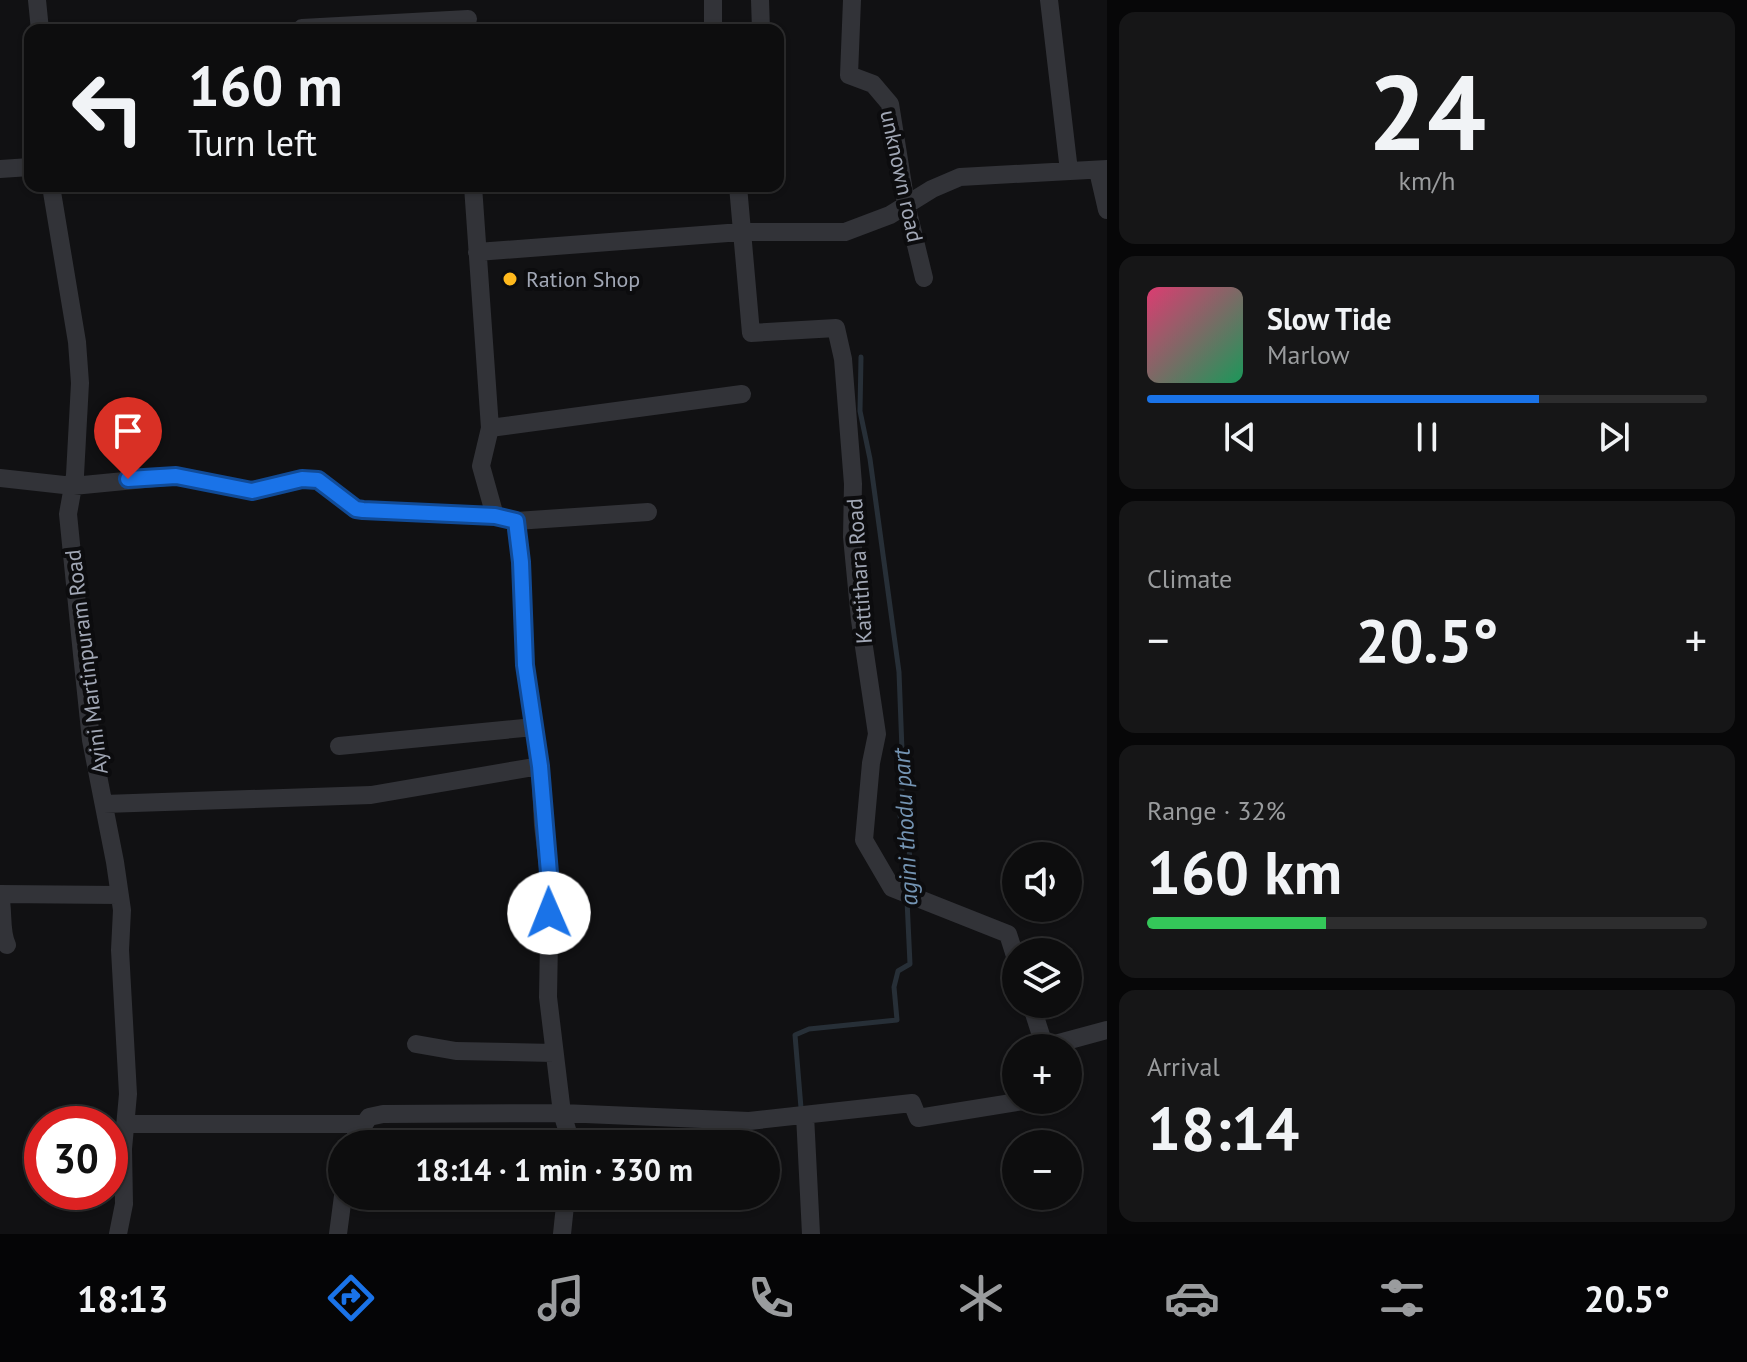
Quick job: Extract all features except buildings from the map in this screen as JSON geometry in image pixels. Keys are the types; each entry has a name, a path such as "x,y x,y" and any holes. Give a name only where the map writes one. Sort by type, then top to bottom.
{"street":[{"path":"37,0 39,24"},
{"path":"468,24 469,0"},
{"path":"713,0 713,24"},
{"path":"760,0 761,24"},
{"name":"unknown road","path":"852,0 849,75 873,84 890,104 906,204 924,278"},
{"path":"1049,0 1069,171"},
{"path":"0,169 24,167"},
{"path":"477,252 741,232 845,232 890,215 960,177 1102,170 1107,210"},
{"name":"Ayini Martinpuram Road","path":"52,192 77,342 80,396 68,514 91,740 119,895 127,1106"},
{"path":"473,192 490,428 481,466 495,516"},
{"name":"Kattithara Road","path":"738,192 751,333 836,328 843,359 853,484 852,537 860,620 877,734 871,763 864,840 892,888 1008,934 1009,938"},
{"path":"490,428 742,394"},
{"path":"0,478 73,486 176,476 252,491 302,479 318,480 356,509 495,516 516,521 648,512"},
{"path":"516,521 521,562 525,665 540,766 550,885 548,997 562,1113 567,1130"},
{"path":"339,746 534,727"},
{"path":"104,804 371,795 540,766"},
{"path":"7,945 2,938 3,907 0,894 119,895"},
{"path":"1082,1037 1107,1030"},
{"path":"416,1044 456,1051 554,1053"},
{"path":"359,1130 369,1117 383,1114 562,1113 749,1121 912,1103 918,1118 1002,1104"},
{"path":"805,1115 811,1234"},
{"path":"128,1124 362,1124"},
{"name":"Ayini Martinpuram Road","path":"118,1234 123,1210"},
{"path":"338,1234 341,1210"},
{"path":"562,1234 565,1210"}],"waterway":[{"name":"agini thodu part","path":"861,357 860,411 870,459 899,672 903,776 900,816 910,846 907,890"},
{"name":"agini thodu part","path":"801,1108 795,1035 809,1029 897,1020 894,987 898,971 910,964 907,900"}],"place":[{"name":"Ration Shop","path":"510,279"}],"route":[{"path":"128,479 176,476 252,491 302,479 318,480 356,509 495,516 516,521 521,562 525,665 540,766 550,885 549,913"}]}
